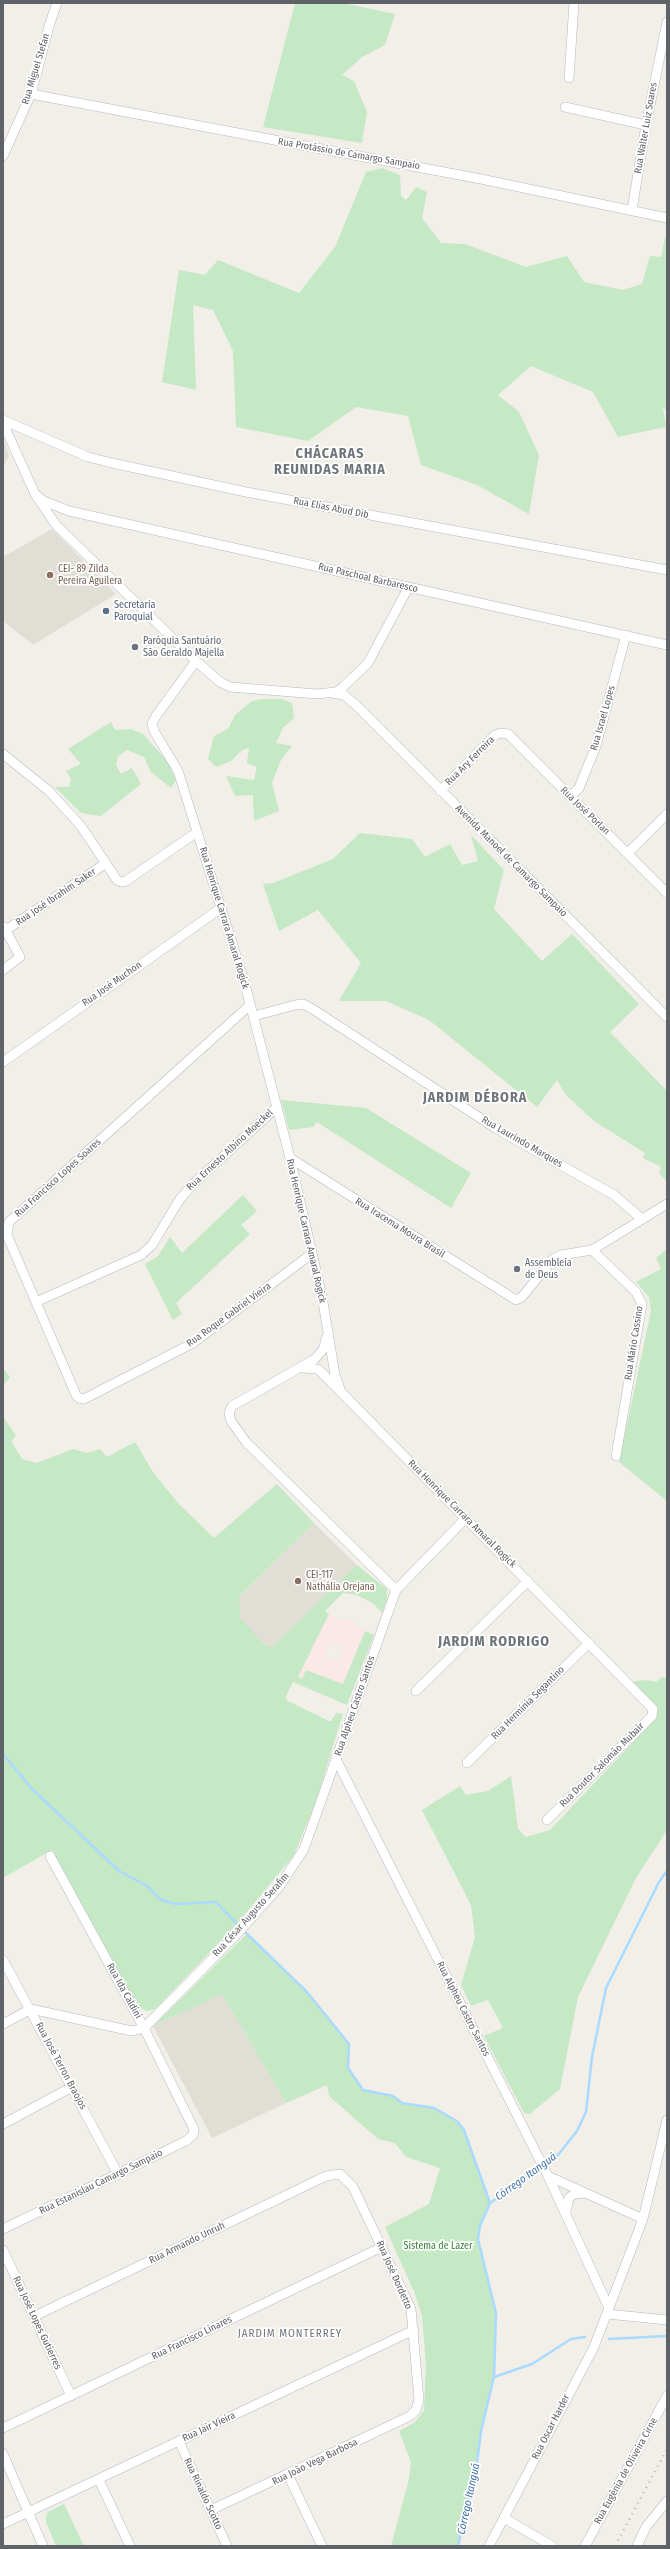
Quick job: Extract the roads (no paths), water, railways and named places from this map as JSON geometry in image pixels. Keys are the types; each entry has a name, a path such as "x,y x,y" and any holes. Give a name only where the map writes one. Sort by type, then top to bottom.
{"street":[{"name":"Rua Miguel Stefan","path":"3,156 31,94 50,23 57,3"},
{"path":"569,78 574,3"},
{"name":"Rua Walter Luiz Soares","path":"632,210 646,125 667,22"},
{"name":"Rua Protássio de Camargo Sampaio","path":"31,94 481,179 667,218"},
{"path":"565,107 646,125"},
{"name":"Rua Elias Abud Dib","path":"3,420 88,457 112,463 246,492 667,570"},
{"name":"Avenida Manoel de Camargo Sampaio","path":"3,424 35,494 56,525 196,661 220,682 230,687 310,694 331,693 344,695 356,705 440,791 665,1012"},
{"name":"Rua Paschoal Barbaresco","path":"35,494 44,502 69,511 667,645"},
{"path":"56,525 60,516 69,511"},
{"path":"345,686 368,663 408,588"},
{"name":"Rua Israel Lopes","path":"570,797 579,788 596,746 626,635"},
{"name":"Rua Henrique Carrara Amaral Rogick","path":"196,661 152,724 154,731 178,771 254,1016 276,1108 290,1158 310,1255 322,1296 327,1328 341,1392 653,1709"},
{"name":"Avenida Manoel de Camargo Sampaio","path":"331,693 345,686 356,705"},
{"name":"Rua José Porlan","path":"501,733 508,734 667,893"},
{"name":"Rua Ary Ferreira","path":"440,791 495,735 501,733"},
{"path":"3,754 49,791 81,826 117,880 121,882 126,881 197,832"},
{"path":"628,853 667,814"},
{"name":"Rua José Ibrahim Saker","path":"5,928 106,863"},
{"name":"Rua José Muchon","path":"3,1062 221,908"},
{"path":"3,970 20,956 5,928"},
{"name":"Rua Laurindo Marques","path":"254,1016 295,1005 303,1004 311,1008 497,1129 614,1195 642,1219"},
{"name":"Rua Francisco Lopes Soares","path":"79,1398 76,1395 7,1235 9,1222 250,1005"},
{"name":"Rua Ernesto Albino Moeckel","path":"36,1302 141,1255 152,1245 180,1199 194,1183 276,1108"},
{"name":"Rua Iracema Moura Brasil","path":"290,1158 516,1300 522,1297 552,1260 561,1255 592,1250"},
{"path":"592,1250 667,1204"},
{"name":"Rua Mário Cassino","path":"592,1250 636,1292 642,1304 616,1456"},
{"name":"Rua Roque Gabriel Vieira","path":"79,1398 84,1399 193,1343 310,1255"},
{"path":"327,1328 325,1343 321,1353 299,1368 232,1406 230,1413 231,1421 246,1442 396,1590 466,1518"},
{"path":"299,1368 310,1367 318,1369 341,1392"},
{"path":"416,1691 528,1581"},
{"name":"Rua Alpheu Castro Santos","path":"396,1590 337,1761 569,2219"},
{"name":"Rua Hermínia Segantino","path":"467,1763 589,1643"},
{"name":"Rua Doutor Salomão Mubair","path":"547,1820 652,1716 653,1709"},
{"name":"Rua César Augusto Serafim","path":"144,2028 236,1935 279,1887 304,1849 337,1761"},
{"name":"Rua Ida Caldini","path":"50,1856 144,2028 194,2129"},
{"name":"Rua José Terron Braojos","path":"3,1960 31,2009 118,2174"},
{"path":"3,2024 31,2009 132,2031 144,2028"},
{"path":"3,2124 72,2087"},
{"name":"Rua Oscar Harder","path":"489,2546 594,2347 643,2219 667,2120"},
{"name":"Rua Estanislau Camargo Sampaio","path":"3,2229 186,2141 193,2135 194,2129"},
{"name":"Rua José Dordetto","path":"340,2174 353,2187 411,2309 419,2400 416,2410"},
{"name":"Rua Armando Unruh","path":"35,2316 326,2176 340,2174"},
{"path":"547,2175 643,2219"},
{"name":"Rua Alpheu Castro Santos","path":"586,2193 574,2194 569,2198 566,2211 607,2310"},
{"name":"Rua Francisco Linares","path":"3,2428 382,2247"},
{"name":"Rua José Lopes Gutierres","path":"3,2250 71,2396"},
{"path":"607,2310 667,2320"},
{"name":"Rua Jair Vieira","path":"3,2524 414,2330"},
{"name":"Rua Eugênia de Oliveira Cirne","path":"585,2546 667,2396"},
{"name":"Rua João Vega Barbosa","path":"211,2510 288,2475 410,2416 416,2410"},
{"name":"Rua Rinaldo Scotto","path":"179,2441 227,2546"},
{"path":"3,2454 43,2546"},
{"path":"288,2475 322,2546"},
{"path":"99,2480 130,2546"},
{"path":"636,2546 646,2527 667,2501"},
{"path":"504,2518 552,2546"}],"waterway":[{"path":"3,1754 32,1789 119,1871 147,1886 161,1900 176,1904 216,1902 240,1927"},
{"name":"Córrego Itanguá","path":"458,2546 475,2478 481,2431 494,2377 496,2313 478,2239 480,2226 490,2203 558,2155 577,2131 586,2112 592,2057 606,1988 659,1882 667,1871"},
{"path":"244,1931 307,1992 349,2044 348,2068 363,2090 393,2096 402,2103 434,2108 457,2121 464,2130 490,2203"},
{"path":"609,2339 667,2336"},
{"path":"494,2377 532,2364 571,2339 585,2337"}],"railway":[{"path":"615,2546 667,2449"}],"place":[{"name":"CEI- 89 Zilda Pereira Aguilera","path":"50,575"},
{"name":"Secretaria Paroquial","path":"106,611"},
{"name":"Paróquia Santuário São Geraldo Majella","path":"135,647"},
{"name":"Assembleia de Deus","path":"517,1269"},
{"name":"CEI-117 Nathália Orejana","path":"298,1581"}],"district":[{"name":"CHÁCARAS REUNIDAS MARIA","path":"330,462"},
{"name":"JARDIM DÉBORA","path":"475,1098"},
{"name":"JARDIM RODRIGO","path":"494,1642"},
{"name":"JARDIM MONTERREY","path":"290,2334"}],"park label":[{"name":"Sistema de Lazer","path":"438,2246"}]}
